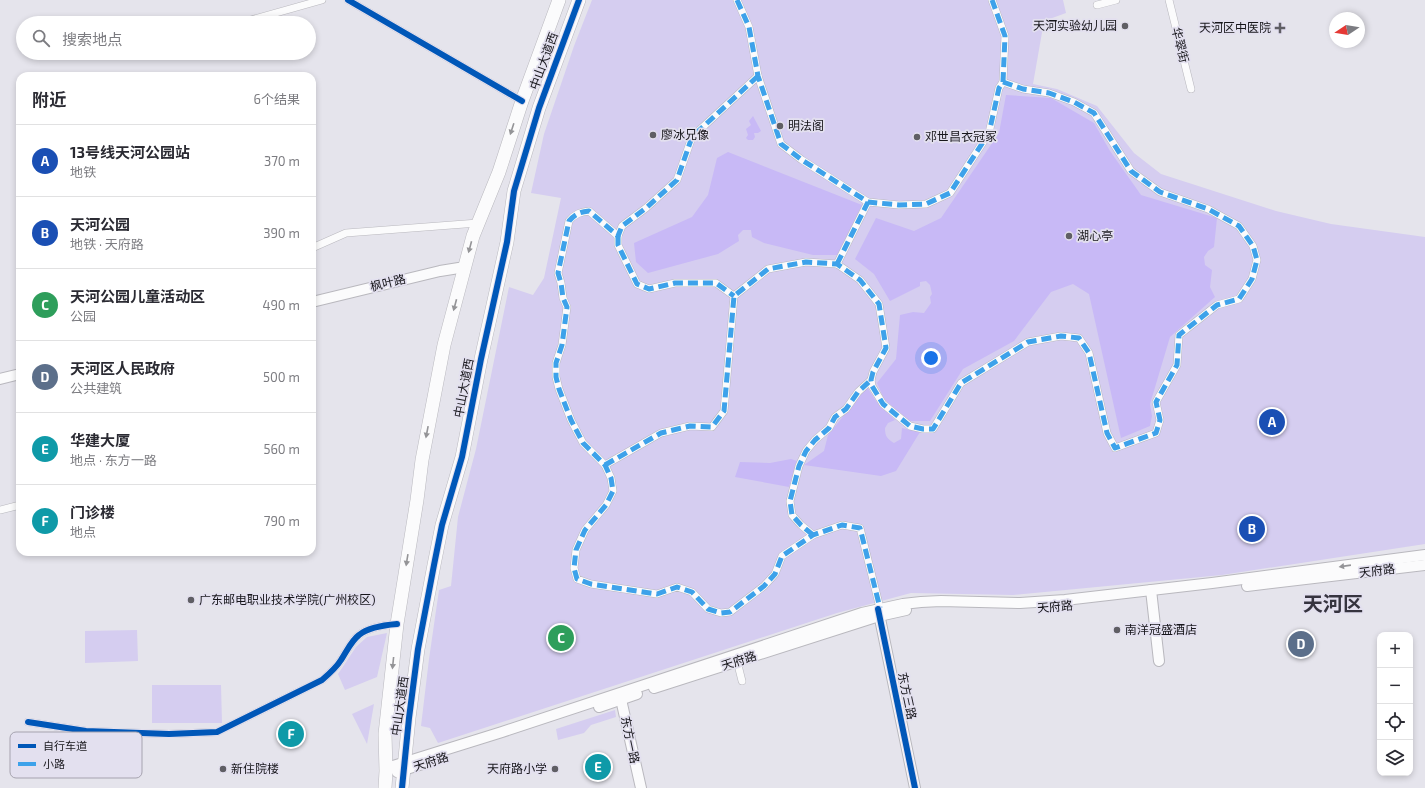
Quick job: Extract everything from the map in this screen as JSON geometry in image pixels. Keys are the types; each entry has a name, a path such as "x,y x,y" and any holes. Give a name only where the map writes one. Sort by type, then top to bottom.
{"highway":[{"name":"中山大道西","path":"385,788 385,734 397,624 422,460 444,345 478,223 499,172 522,100 558,0"},
{"name":"中山大道西","path":"402,788 403,767 418,648 442,525 462,457 481,359 507,242 514,191 541,101 579,0"}],"main road":[{"name":"枫叶路","path":"316,301 440,271 466,267"},
{"path":"0,379 16,375"},
{"name":"天府路","path":"386,771 393,773 403,767 620,696 862,613 934,608 1007,610 1042,609 1425,555"},
{"name":"天府路","path":"1152,594 1425,565"},
{"path":"1152,594 1159,661"},
{"name":"天府路","path":"620,696 737,661 879,611"},
{"name":"东方三路","path":"879,611 915,788"},
{"name":"东方一路","path":"620,696 641,788"}],"street":[{"path":"265,16 322,0"},
{"path":"348,0 522,100"},
{"path":"737,0 749,27 758,76 781,144 802,160 868,202 899,205 926,204 950,193 989,133 999,88 1003,82 1005,36 992,0"},
{"path":"1097,5 1116,0"},
{"name":"华翠街","path":"1169,0 1191,89"},
{"path":"734,296 716,283 675,283 649,289 637,284 618,245 618,236 622,226 646,208 677,180 692,137 758,76"},
{"path":"606,465 661,433 690,426 712,427 724,411 734,296 768,268 806,262 837,264 860,280 879,304 886,348 873,372 871,380 872,386 883,404 910,426 924,429 934,429 961,383 1028,342 1061,336 1079,338 1089,353 1107,433 1115,448 1156,433 1160,420 1156,402 1177,365 1179,335 1217,305 1239,299 1252,279 1257,260 1253,246 1239,226 1208,209 1160,192 1131,171 1094,113 1074,102 1049,93 1023,89 1003,82"},
{"path":"837,264 868,202"},
{"path":"618,236 589,211 580,212 574,215 569,221 558,273 563,298 567,307 562,345 556,363 556,377 559,389 571,420 583,443 606,465 613,491 606,506 585,530 576,550 574,568 578,579 590,584 656,594 677,587 692,592 708,609 721,612 730,612 764,586 775,574 782,556 813,535 842,525 860,528 879,611"},
{"path":"316,246 346,233 478,223"},
{"path":"813,535 800,525 792,514 790,501 799,466 806,451 815,440 829,428 835,417 846,409 858,392 871,380"},
{"path":"0,510 16,506"},
{"path":"142,733 169,734 217,732 322,680 340,661 353,640 364,631 397,624"},
{"path":"737,661 742,681"},
{"path":"28,722 86,731 114,732"}],"shaded area":[{"path":"592,0 1063,0 1066,13 1044,21 1033,84 1057,89 1097,106 1134,153 1161,174 1276,211 1331,224 1425,237 1425,544 1222,575 1013,595 911,593 837,613 438,743 430,728 421,726 439,590 451,586 458,517 476,449 509,287 533,295 544,278 561,198 531,193 544,134 574,46"},
{"path":"1006,95 1051,98 1094,123 1110,151 1141,195 1217,218 1214,247 1208,251 1204,257 1205,265 1212,270 1210,287 1215,297 1170,337 1150,404 1152,416 1150,426 1121,438 1089,294 1073,284 1051,292 1014,341 963,369 930,421 908,421 884,399 877,383 896,359 900,315 913,312 924,313 931,303 930,297 932,294 930,285 926,281 920,282 920,286 890,301 874,274 855,259 876,218 914,231 941,218 999,133"},
{"path":"753,116 761,131 754,133 755,137 753,140 748,140 746,138 748,135 746,129 751,125 749,121"},
{"path":"728,152 862,205 838,255 813,255 764,243 752,237 751,230 743,230 738,235 739,241 718,254 648,273 636,262 634,243 692,217 708,195 717,158"},
{"path":"867,387 876,401 895,420 888,423 885,428 886,435 890,440 894,443 901,439 902,428 920,432 896,471 881,476 804,465 824,451 828,435"},
{"path":"791,459 797,461 789,487 735,477 740,462 770,463"},
{"path":"137,630 138,661 85,663 85,631"},
{"path":"387,633 377,677 345,690 338,674 356,647 367,637"},
{"path":"152,685 221,685 222,723 152,723"},
{"path":"374,704 367,744 352,714"},
{"path":"615,710 616,717 591,725 584,733 558,740 556,729"}],"marked path":[{"path":"737,0 749,27 758,76 781,144 802,160 868,202 899,205 926,204 950,193 989,133 999,88 1003,82 1005,36 992,0"},
{"path":"758,76 692,137 677,180 646,208 622,226 618,236 589,211 578,214 569,221 558,273 563,298 567,307 562,345 556,363 556,377 571,420 583,443 605,465 611,478 613,491 606,505 585,530 576,550 574,568 577,579 591,584 657,594 677,587 692,592 708,609 721,613 730,612 764,586 775,574 782,556 813,535 842,525 860,528 880,608"},
{"path":"605,465 661,433 690,426 712,427 724,411 734,296 768,269 806,262 837,264 860,280 879,304 886,348 873,372 871,380 872,386 883,404 910,426 923,429 933,429 961,383 1028,342 1061,336 1079,338 1089,353 1107,433 1115,448 1156,433 1160,420 1156,402 1177,365 1179,335 1217,305 1239,299 1252,279 1257,260 1253,246 1239,226 1208,209 1160,192 1131,171 1094,113 1074,102 1049,93 1023,89 1003,82"},
{"path":"837,264 868,202"},
{"path":"618,236 618,245 637,284 649,289 675,283 716,283 734,296"},
{"path":"813,535 792,515 790,501 799,466 806,451 815,440 829,428 835,417 846,409 858,392 871,380"}],"cycle path":[{"path":"348,0 522,101"},
{"path":"402,788 418,649 442,525 462,457 481,359 507,242 514,191 539,108 579,0"},
{"path":"878,609 915,788"},
{"path":"142,733 169,734 217,732 322,680 337,666 349,646 363,632 377,627 397,624"},
{"path":"28,722 86,731 114,732"}],"place":[{"name":"天河实验幼儿园","path":"1125,26"},
{"name":"天河区中医院","path":"1280,28"},
{"name":"明法阁","path":"780,126"},
{"name":"廖冰兄像","path":"653,135"},
{"name":"邓世昌衣冠冢","path":"917,137"},
{"name":"湖心亭","path":"1069,236"},
{"name":"13号线天河公园站","path":"1272,422"},
{"name":"天河公园","path":"1252,529"},
{"name":"广东邮电职业技术学院(广州校区)","path":"191,600"},
{"name":"南洋冠盛酒店","path":"1117,630"},
{"name":"天河公园儿童活动区","path":"561,638"},
{"name":"天河区人民政府","path":"1301,644"},
{"name":"门诊楼","path":"291,734"},
{"name":"华建大厦","path":"598,767"},
{"name":"新住院楼","path":"223,769"},
{"name":"天府路小学","path":"555,769"}],"district":[{"name":"天河区","path":"1333,604"}]}
